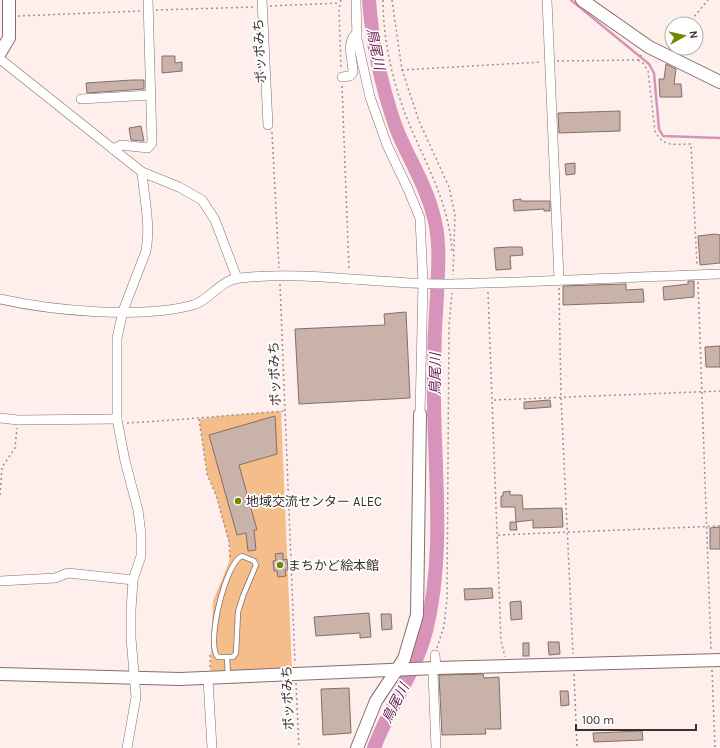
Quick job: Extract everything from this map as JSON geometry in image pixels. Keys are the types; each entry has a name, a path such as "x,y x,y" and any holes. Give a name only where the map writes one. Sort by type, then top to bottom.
{"street":[{"path":"0,53 9,38 9,0"},
{"path":"113,149 121,145 144,148 151,146 148,0"},
{"path":"356,0 357,33 360,58 370,97 387,145 420,218 425,283 420,414 418,608 415,624 401,670 376,701 357,748"},
{"path":"547,0 559,279"},
{"path":"582,0 649,46 720,82"},
{"path":"262,3 270,125"},
{"path":"342,76 350,76 354,72 351,42 353,36 357,33"},
{"path":"0,59 142,172 179,187 202,200 215,220 237,278"},
{"path":"81,99 151,95"},
{"path":"127,748 135,708 135,678 131,638 133,580 141,556 141,534 138,510 125,461 118,422 117,338 122,311 146,251 147,212 142,172"},
{"path":"0,299 72,310 154,311 181,308 198,304 223,283 237,278 279,276 451,284 720,274"},
{"path":"0,418 18,420 118,422"},
{"path":"0,581 55,578 68,573 133,580"},
{"path":"435,655 433,673 436,748"},
{"path":"0,674 209,679 505,665 716,660"},
{"path":"209,679 212,748"}],"lane":[{"path":"242,556 254,561 256,565 239,608 236,628 236,653 234,656 227,657 218,657 215,654 216,615 220,596 229,574 238,558 242,556"},
{"path":"227,657 228,678"}],"path":[{"path":"341,0 342,76 350,280"},
{"path":"383,0 387,44 395,80 407,119 442,196 452,241 452,260"},
{"path":"392,0 402,70 420,121 450,187 455,215 449,326 447,599 444,626 435,655"},
{"path":"695,16 708,0"},
{"path":"9,16 148,11 262,3 340,3"},
{"path":"638,60 649,46"},
{"path":"402,70 550,62 638,60 643,63 648,71 655,131 659,139 668,144 691,144 698,275 707,527 716,660 715,748"},
{"name":"ポッポみち","path":"270,125 279,276 298,748"},
{"path":"559,279 561,397 568,532 576,748"},
{"path":"488,282 494,400 501,641 505,653 505,665"},
{"path":"494,400 720,391"},
{"path":"118,422 199,420 221,416 285,411"},
{"path":"0,495 2,467 15,448 18,420"},
{"path":"199,420 207,474 216,495 229,541 229,562"},
{"path":"498,535 720,526"},
{"path":"209,679 210,652"}],"shaded area":[{"path":"281,411 292,670 210,673 213,601 229,562 230,547 216,495 207,474 199,419"}],"building":[{"path":"162,56 175,56 175,63 182,62 182,71 162,73"},
{"path":"666,64 676,69 674,84 681,84 682,97 660,97 659,79 664,79"},
{"path":"144,80 144,89 87,93 86,83"},
{"path":"620,111 620,131 559,133 558,113"},
{"path":"141,126 144,141 131,140 129,128"},
{"path":"575,163 575,174 566,175 565,164"},
{"path":"521,199 521,201 550,201 550,211 544,211 544,209 514,211 513,200"},
{"path":"715,234 720,235 720,263 700,265 698,236"},
{"path":"522,247 523,255 510,256 511,269 496,270 494,248"},
{"path":"688,281 694,281 694,297 664,300 663,287 688,284"},
{"path":"626,284 626,290 643,289 644,302 563,305 563,286"},
{"path":"406,312 410,398 299,404 295,329 385,325 384,314"},
{"path":"720,346 720,367 706,367 705,347"},
{"path":"550,400 551,407 524,409 524,402"},
{"name":"地域交流センター ALEC","path":"275,416 277,454 239,465 257,530 254,530 256,550 248,551 246,533 237,535 209,435"},
{"path":"510,491 510,495 522,495 523,509 562,508 563,527 533,528 533,520 516,522 515,507 501,507 501,496 503,496 503,492"},
{"path":"510,522 516,522 517,530 510,530"},
{"path":"720,527 720,549 710,549 710,528"},
{"name":"まちかど絵本館","path":"283,553 283,560 287,559 288,570 285,570 286,576 278,577 277,571 274,571 273,561 276,560 275,554"},
{"path":"492,588 493,598 465,600 464,589"},
{"path":"521,601 522,619 511,620 510,602"},
{"path":"369,613 371,637 360,638 360,633 316,636 314,617"},
{"path":"381,614 391,614 392,629 382,630"},
{"path":"548,642 559,642 560,654 549,655"},
{"path":"523,643 529,643 529,656 523,656"},
{"path":"483,674 484,678 499,677 501,729 485,729 486,734 442,735 439,675"},
{"path":"349,688 351,733 323,735 321,689"},
{"path":"560,691 568,691 569,705 561,706"},
{"path":"642,731 643,740 594,742 593,733"}],"waterway":[{"name":"鳥尾川","path":"369,0 375,48 385,94 399,136 430,202 436,224 438,254 434,372 437,535 436,567 432,599 426,631 421,646 409,676 374,748"},
{"path":"571,0 649,64 654,73 659,129 663,136 720,138"}],"place":[{"name":"地域交流センター ALEC","path":"238,501"},
{"name":"まちかど絵本館","path":"280,565"}]}
